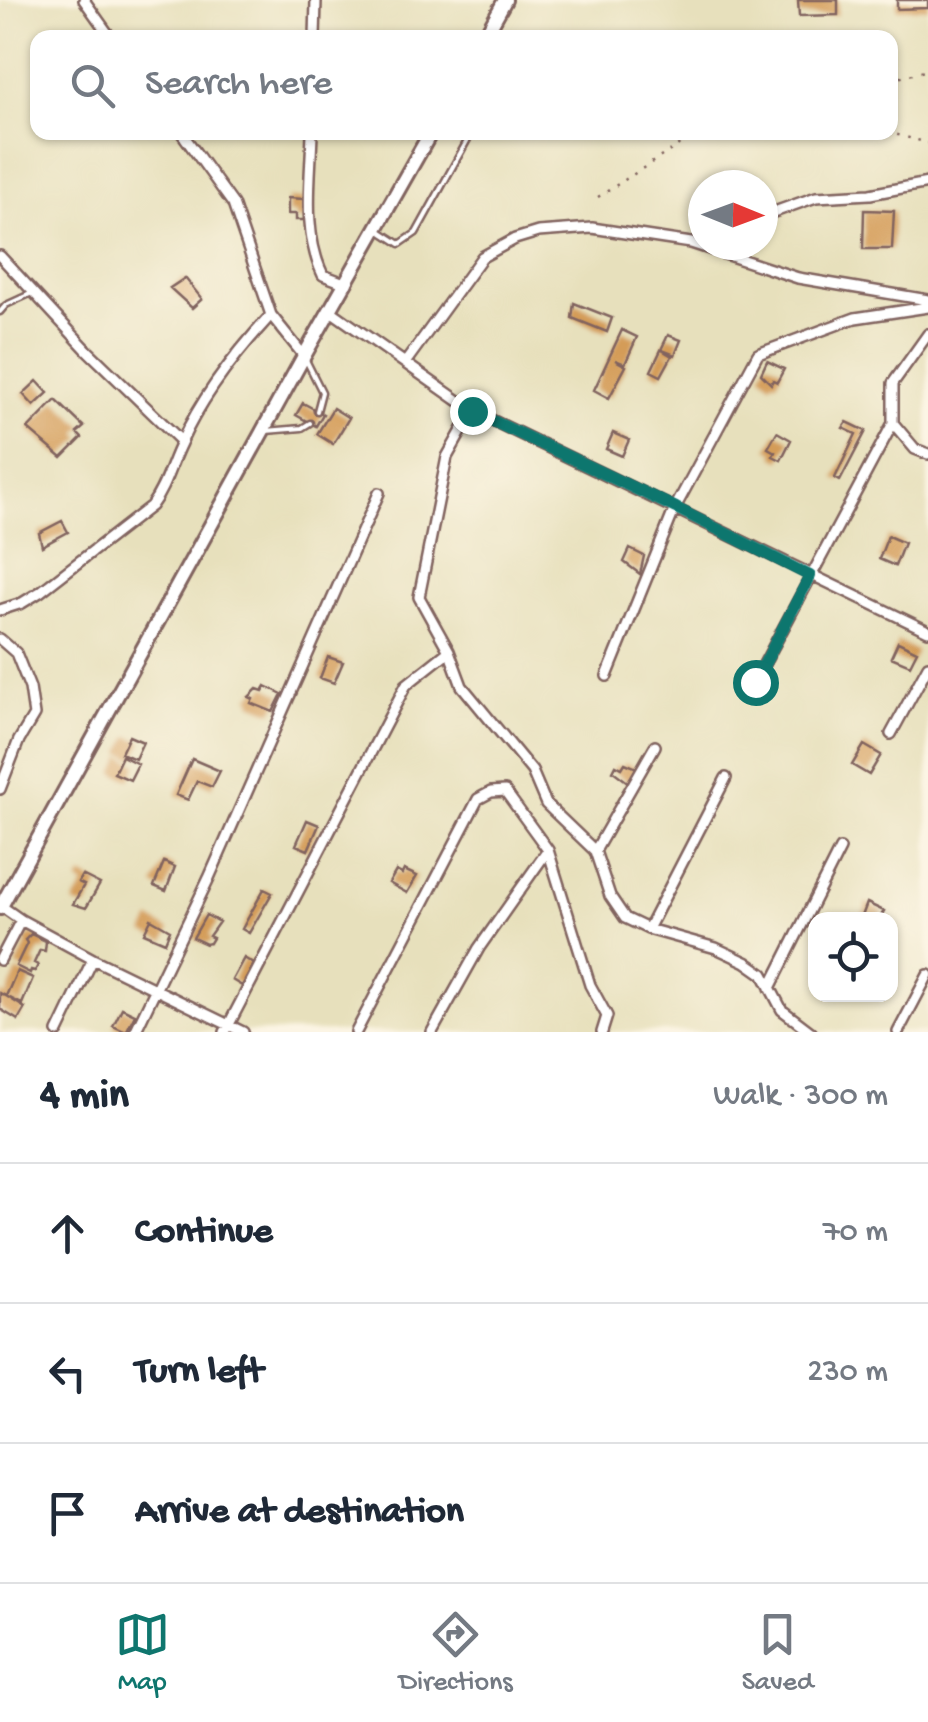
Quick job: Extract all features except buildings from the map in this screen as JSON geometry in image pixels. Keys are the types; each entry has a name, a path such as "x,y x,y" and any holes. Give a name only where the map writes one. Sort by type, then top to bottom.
{"main road":[{"path":"488,30 505,0"},
{"path":"1,907 427,140"}],"street":[{"path":"84,0 105,30"},
{"path":"315,30 316,0"},
{"path":"187,140 233,204 271,315 304,356"},
{"path":"312,140 310,236 315,258 323,275 347,284"},
{"path":"778,211 816,197 870,194 928,183"},
{"path":"405,363 482,258 515,239 538,232 592,228 688,243"},
{"path":"0,256 88,351 181,441"},
{"path":"743,260 798,278 928,304"},
{"path":"607,676 676,508 758,354 854,318 928,304"},
{"path":"332,311 472,411 928,631"},
{"path":"0,610 40,592 151,506 164,489 181,441 238,351 271,315"},
{"path":"755,682 892,423 892,383 928,334"},
{"path":"472,411 446,456 419,597 449,651 462,686 532,772 546,804 595,851 610,896 625,918 742,959 763,974 782,1010 811,1032"},
{"path":"892,423 915,449 928,454"},
{"path":"135,1032 209,878 378,493"},
{"path":"0,639 16,653 30,688 34,715 19,740 0,789"},
{"path":"227,1029 406,685 449,651"},
{"path":"891,734 928,666"},
{"path":"595,851 655,746"},
{"path":"648,929 726,778"},
{"path":"356,1032 478,799 491,792 505,791 548,850 590,985 608,1016 602,1032"},
{"path":"770,988 840,849"},
{"path":"432,1032 479,948 548,850"},
{"path":"1,907 227,1029 244,1032"},
{"path":"0,960 21,920"},
{"path":"58,1032 94,959"},
{"path":"898,1032 928,975"}],"lane":[{"path":"378,230 400,244 416,233 468,140"},
{"path":"0,312 34,292"},
{"path":"304,356 322,392 317,411"},
{"path":"264,431 302,428 310,423"}],"path":[{"path":"898,78 928,70"},
{"path":"898,135 928,143"},
{"path":"598,197 684,140"}],"route":[{"path":"472,411 810,576 755,682"}]}
